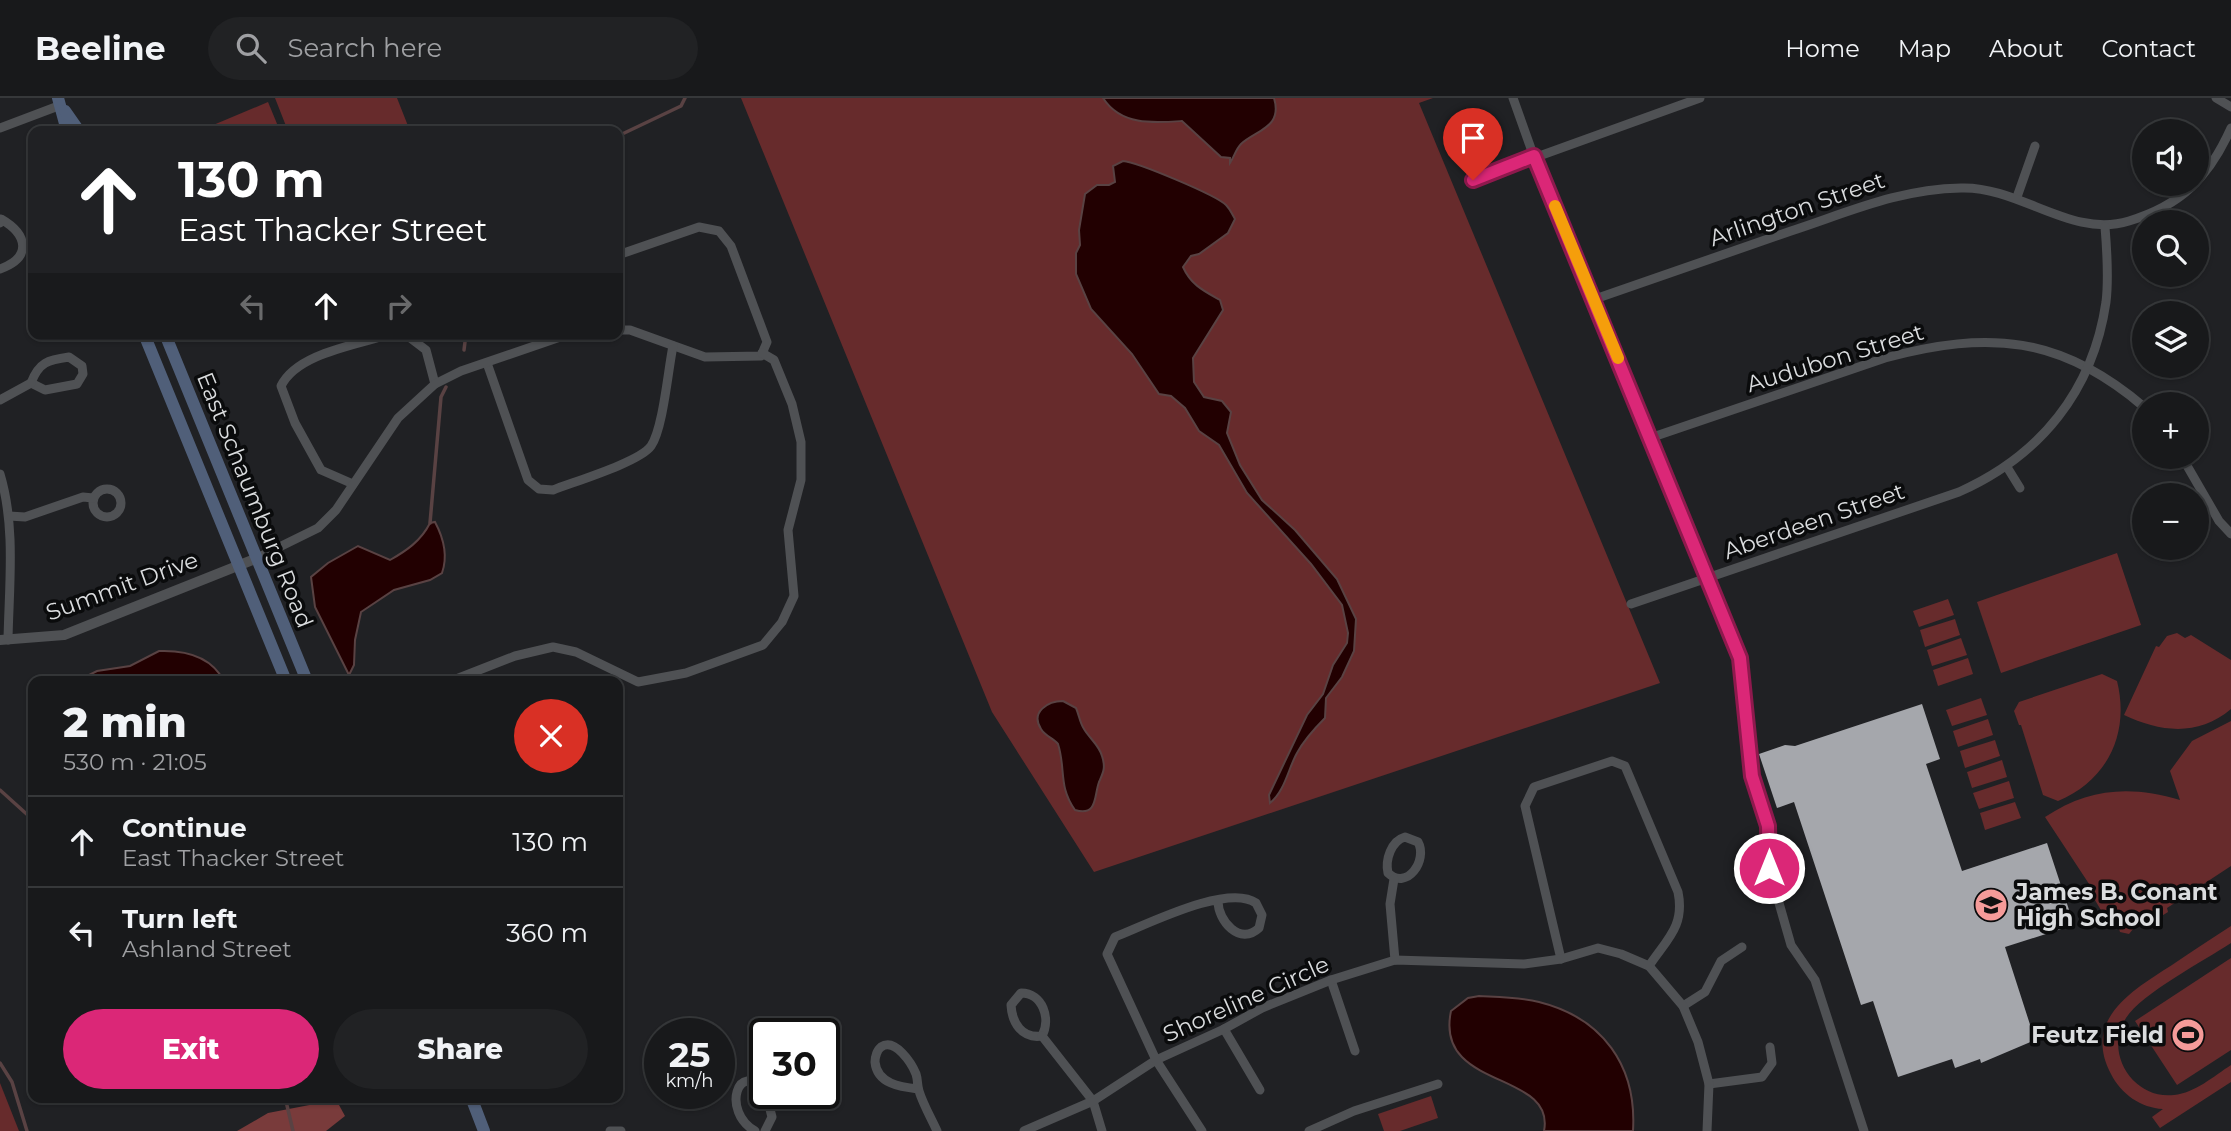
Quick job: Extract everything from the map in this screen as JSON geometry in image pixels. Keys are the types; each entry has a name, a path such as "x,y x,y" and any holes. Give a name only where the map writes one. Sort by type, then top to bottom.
{"main road":[{"path":"60,101 66,126"},
{"path":"60,101 76,126"},
{"name":"East Schaumburg Road","path":"146,340 284,676"},
{"name":"East Schaumburg Road","path":"167,340 305,676"},
{"path":"473,1103 484,1131"}],"street":[{"path":"1513,98 1534,156 1595,299 1740,658 1752,776 1768,826 1769,868 1791,945 1815,980 1864,1131"},
{"path":"1473,180 1700,98"},
{"path":"2216,98 2231,107"},
{"path":"0,128 60,101"},
{"name":"Arlington Street","path":"1595,299 1905,192 1964,188 2017,197 2058,217 2105,227 2130,221 2179,199 2198,182 2219,155 2231,128"},
{"path":"2017,197 2035,146"},
{"path":"0,212 0,221 19,232 23,241 21,253 10,265 0,269"},
{"name":"Aberdeen Street","path":"1631,604 1959,492 2007,467 2042,438 2073,398 2087,366 2100,329 2106,300 2105,227"},
{"path":"623,253 699,228 719,231 731,246 767,342 761,354"},
{"path":"464,676 515,656 553,647 576,652 638,682 686,673 763,645 782,622 794,596 788,530 801,480 801,442 792,404 774,359 761,354 705,357 630,330 623,330"},
{"path":"353,484 321,470 295,423 281,386 287,373 303,362 371,340"},
{"path":"413,340 426,350 435,384"},
{"path":"255,559 318,528 337,510 398,418 435,384 552,340"},
{"name":"Audubon Street","path":"1650,438 1885,358 1925,347 1965,342 2003,342 2042,349 2087,366 2132,397"},
{"path":"487,363 528,480 540,489 553,490 635,458 650,447 657,430 673,346"},
{"path":"0,400 31,383 38,367 46,360 69,357 82,366 83,374 77,384 72,386 45,390 31,383"},
{"path":"2007,467 2020,488"},
{"path":"2189,469 2219,520 2231,534"},
{"path":"0,474 9,516 4,560 4,640"},
{"path":"9,516 25,517 83,497 93,498"},
{"name":"Summit Drive","path":"4,640 64,635 255,559"},
{"path":"1561,959 1525,806 1534,787 1612,761 1625,766 1678,892 1681,910 1678,922 1649,966"},
{"path":"1411,838 1421,846 1421,859 1412,874 1394,879 1388,873 1387,859 1399,839 1411,838"},
{"path":"1394,879 1390,904 1395,960"},
{"path":"1202,1131 1156,1060 1107,954 1115,937 1209,901 1237,896 1253,900 1261,910 1259,928 1247,934 1237,933 1222,919 1218,901"},
{"path":"1683,1006 1705,992 1721,961 1742,947"},
{"name":"Shoreline Circle","path":"1024,1131 1093,1101 1156,1060 1224,1030 1262,1008 1331,980 1395,960 1524,964 1561,959 1598,948 1649,966 1683,1006 1698,1042 1709,1084 1707,1131"},
{"path":"1331,980 1355,1051"},
{"path":"1021,993 1028,993 1036,998 1044,1010 1047,1022 1042,1036 1030,1036 1016,1024 1011,1005 1021,993"},
{"path":"1224,1030 1260,1090"},
{"path":"1042,1036 1093,1101 1102,1131"},
{"path":"918,1089 886,1081 875,1063 876,1054 882,1046 895,1048 911,1063 917,1075 918,1089 937,1131"},
{"path":"1709,1084 1762,1077 1772,1063 1770,1047"},
{"path":"749,1081 739,1085 735,1093 736,1107 743,1120 755,1131"},
{"path":"1308,1131 1354,1111 1438,1084"},
{"path":"765,1131 772,1117 770,1109"},
{"path":"610,1131 621,1131"}],"shaded area":[{"path":"275,98 397,98 408,126 286,126"},
{"path":"741,98 1433,98 1419,103 1660,683 1094,872 992,712"},
{"path":"1103,98 1274,98 1276,108 1271,122 1241,144 1230,163 1230,158 1221,157 1182,121 1139,121 1119,114"},
{"path":"268,102 278,126 211,126"},
{"path":"1123,161 1208,194 1226,205 1235,219 1228,233 1199,254 1191,256 1183,267 1194,283 1220,300 1223,310 1193,358 1194,382 1204,397 1222,401 1231,412 1227,433 1240,465 1262,500 1295,530 1337,579 1356,619 1354,651 1342,677 1326,698 1325,718 1300,748 1283,786 1270,803 1269,795 1307,715 1323,694 1333,665 1347,643 1348,633 1342,605 1311,564 1247,493 1219,445 1199,431 1185,408 1171,396 1159,394 1132,354 1091,309 1076,274 1076,253 1080,245 1079,230 1085,194 1097,185 1115,182 1113,166"},
{"path":"435,522 444,547 442,573 430,580 394,590 361,612 355,640 354,665 349,675 315,607 311,577 328,563 358,546 390,560 413,545 430,523"},
{"path":"2117,553 2141,625 2001,673 1977,602"},
{"path":"1948,599 1954,615 1919,627 1913,611"},
{"path":"1955,619 1960,635 1925,647 1920,630"},
{"path":"2177,633 2185,638 2191,635 2231,660 2231,709 2205,724 2179,729 2151,725 2124,715 2156,646 2159,647 2167,636"},
{"path":"1961,638 1967,655 1932,666 1927,650"},
{"path":"159,651 179,652 205,660 221,676 87,676 97,671 130,666"},
{"path":"1968,658 1973,674 1938,686 1933,670"},
{"path":"2102,674 2117,681 2120,700 2120,719 2111,753 2090,781 2075,792 2058,801 2043,795 2014,711 2019,702"},
{"path":"1981,698 1987,715 1952,726 1946,710"},
{"path":"1063,701 1076,708 1083,727 1099,749 1103,760 1104,770 1094,804 1088,810 1075,810 1066,793 1058,744 1038,723 1042,709"},
{"path":"1988,719 1993,735 1958,747 1953,731"},
{"path":"2231,721 2231,866 2167,908 2168,912 2152,922 2150,919 2139,927 2138,923 2129,934 2120,932 2116,919 2113,921 2106,910 2102,912 2092,895 2095,893 2045,817 2077,800 2110,792 2144,792 2180,800 2170,771 2192,741"},
{"path":"1995,740 2000,756 1965,768 1960,751"},
{"path":"2002,760 2007,777 1972,788 1967,772"},
{"path":"2009,781 2014,798 1979,809 1973,793"},
{"path":"2015,802 2021,818 1985,830 1980,813"},
{"path":"2231,926 2231,943 2145,998 2126,1018 2120,1032 2118,1045 2126,1071 2146,1090 2160,1095 2182,1094 2231,1065 2231,1082 2160,1128 2152,1117 2163,1109 2132,1099 2120,1088 2111,1074 2104,1055 2103,1037 2107,1022 2116,1008 2142,985"},
{"name":"Feutz Field","path":"2231,958 2231,1050 2177,1085 2135,1021"},
{"path":"1468,998 1516,998 1562,1009 1598,1033 1612,1048 1622,1066 1633,1107 1633,1131 1544,1131 1543,1112 1532,1098 1476,1068 1460,1055 1451,1037 1451,1011"},
{"path":"0,1083 19,1131 0,1131"},
{"path":"1431,1096 1438,1118 1400,1131 1384,1131 1378,1114"},
{"path":"330,1103 339,1105 345,1116 326,1131 237,1131 268,1113"}],"building":[{"name":"James B. Conant High School","path":"1922,704 1940,759 1926,764 1962,871 2047,843 2074,925 2005,947 2035,1040 1981,1063 1980,1059 1955,1068 1952,1059 1898,1077 1873,1001 1861,1005 1794,802 1777,808 1759,754 1785,745 1795,746"}],"waterway":[{"path":"623,134 681,106 685,98"},
{"path":"464,350 465,340"},
{"path":"430,523 441,397 446,387"},
{"path":"0,790 28,815"},
{"path":"0,1063 12,1082 27,1131"},
{"path":"286,1103 293,1131"}],"slow traffic":[{"path":"1555,206 1618,358"}],"place":[{"name":"James B. Conant High School","path":"1991,905"},
{"name":"Feutz Field","path":"2188,1035"}],"route":[{"path":"1473,180 1534,156 1595,299 1740,658 1752,776 1768,826 1769,868"}]}
